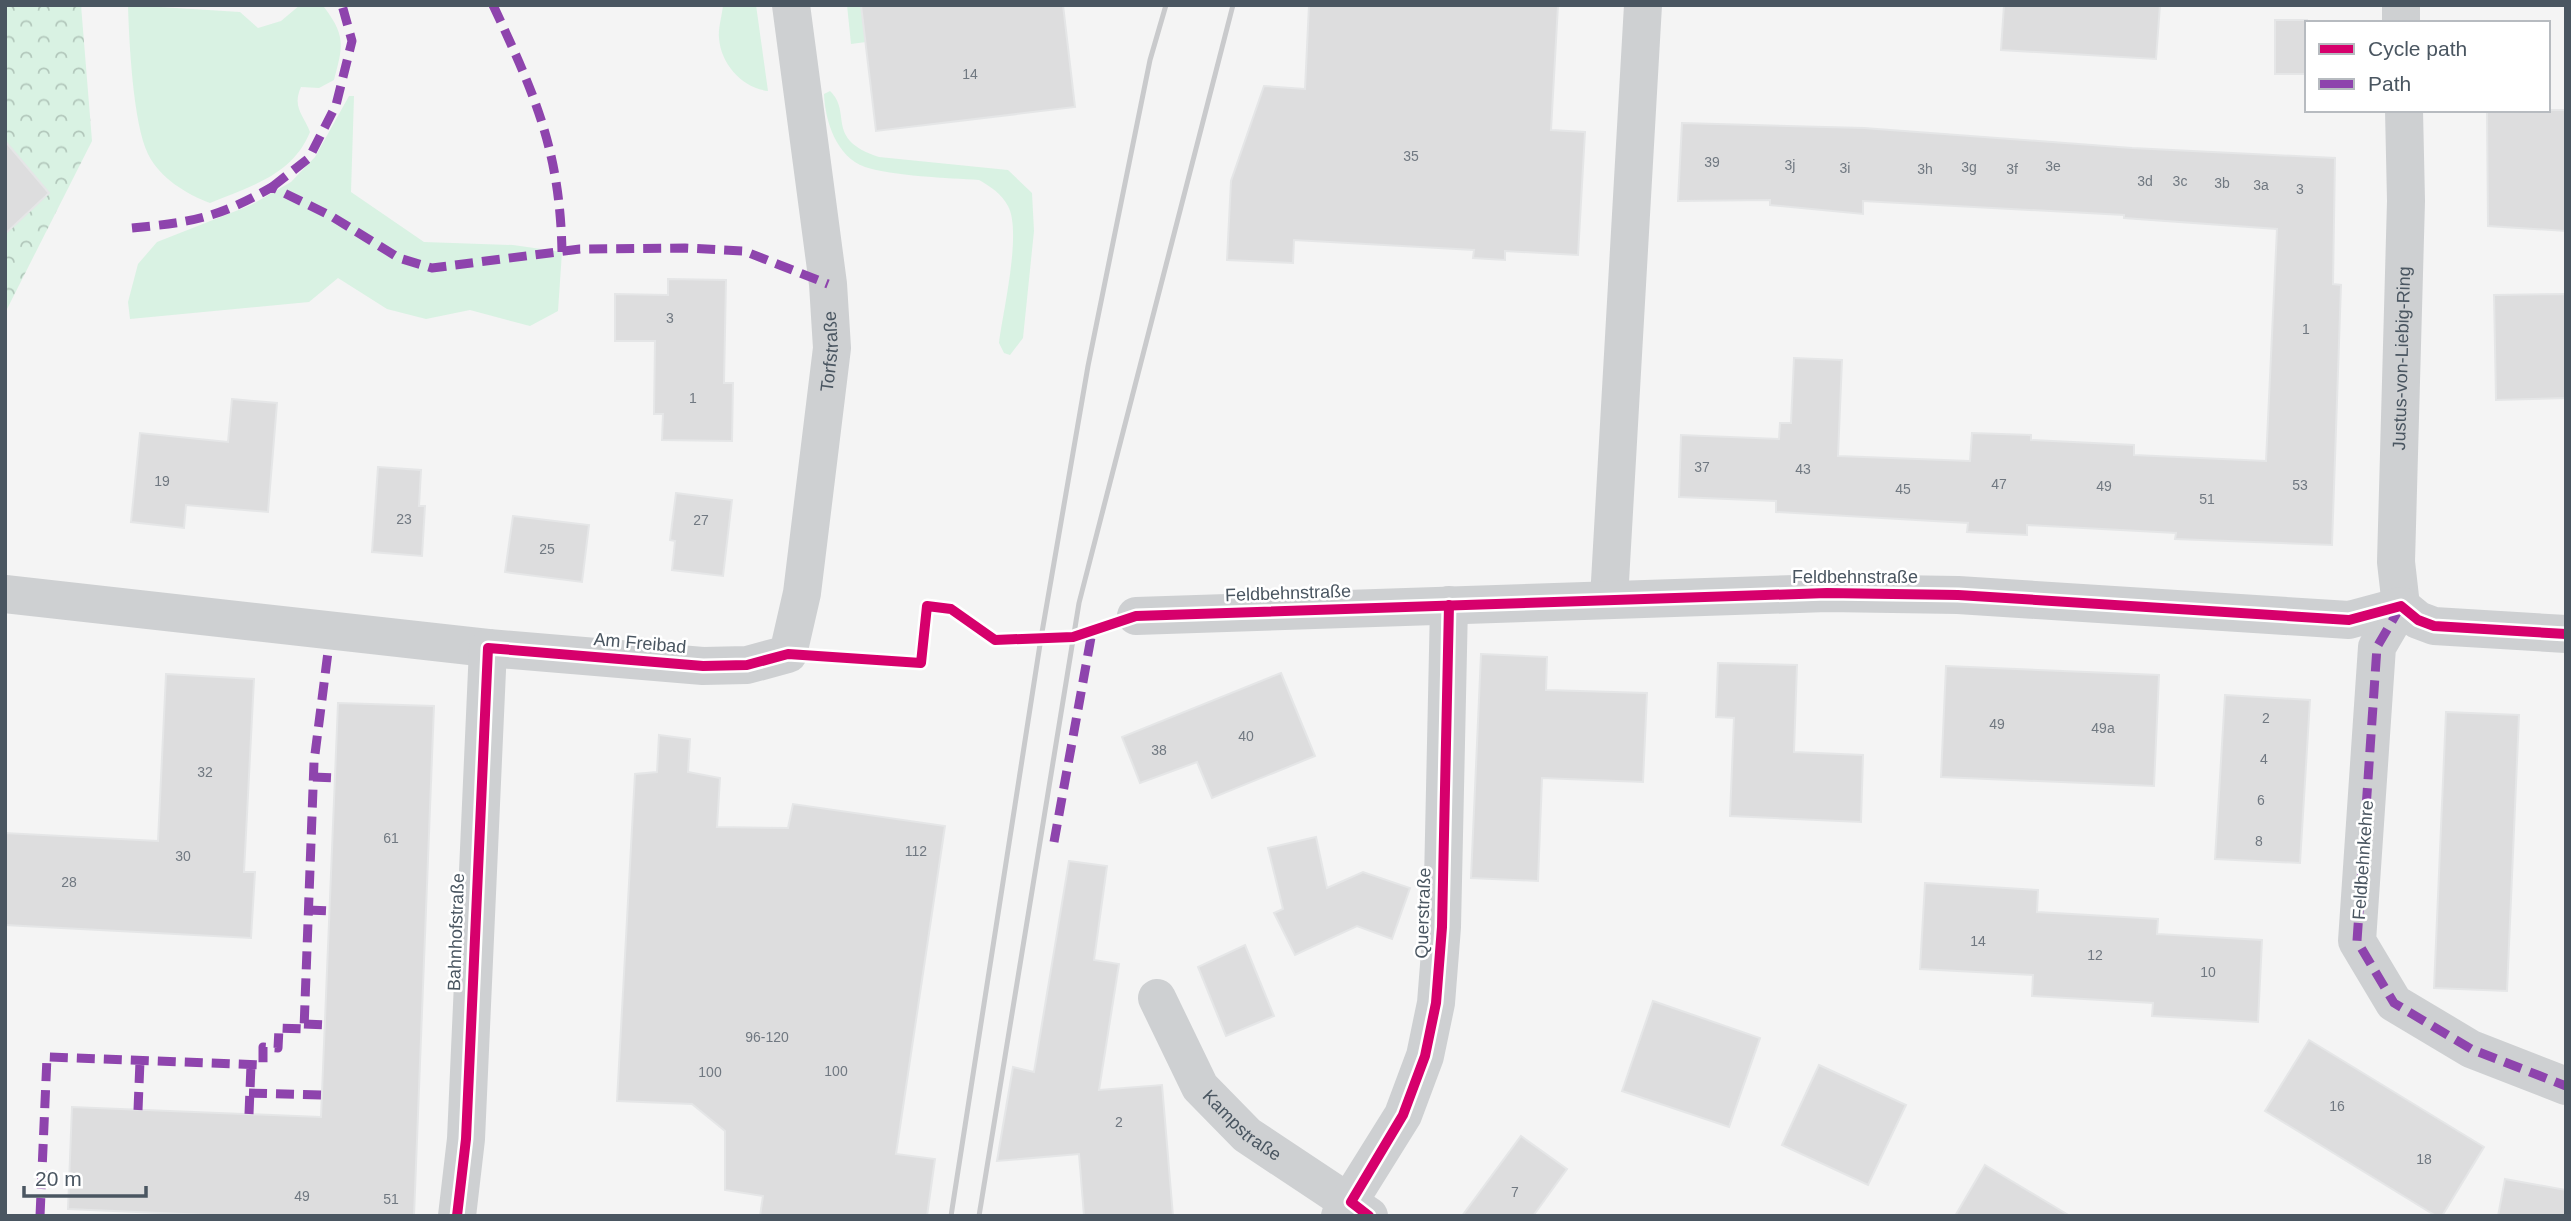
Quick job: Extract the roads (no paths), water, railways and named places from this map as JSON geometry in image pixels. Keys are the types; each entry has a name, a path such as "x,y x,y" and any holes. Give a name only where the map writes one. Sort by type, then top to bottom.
{"street":[{"name":"Torfstraße","path":"788,654 803,593 832,348 828,284 791,5"},
{"path":"1609,599 1643,5"},
{"name":"Justus-von-Liebig-Ring","path":"2401,606 2396,562 2406,214 2404,112"},
{"name":"Feldbehnstraße","path":"1136,616 1827,593 1958,595 2349,620 2401,606"},
{"name":"Am Freibad","path":"5,594 488,648 703,666 747,665 788,654"},
{"name":"Querstraße","path":"1353,1211 1403,1115 1425,1056 1436,1003 1442,927 1449,605"},
{"path":"2401,606 2418,620 2434,626 2566,634"},
{"name":"Feldbehnkehre","path":"2401,606 2377,647 2357,941 2394,1003 2471,1049 2566,1086"},
{"name":"Bahnhofstraße","path":"457,1216 466,1139 488,648"},
{"name":"Kampstraße","path":"1157,998 1200,1087 1247,1135 1353,1211"}],"railway":[{"path":"951,1216 1041,638 1088,366 1150,60 1166,5"},
{"path":"979,1216 1079,603 1233,5"}]}
